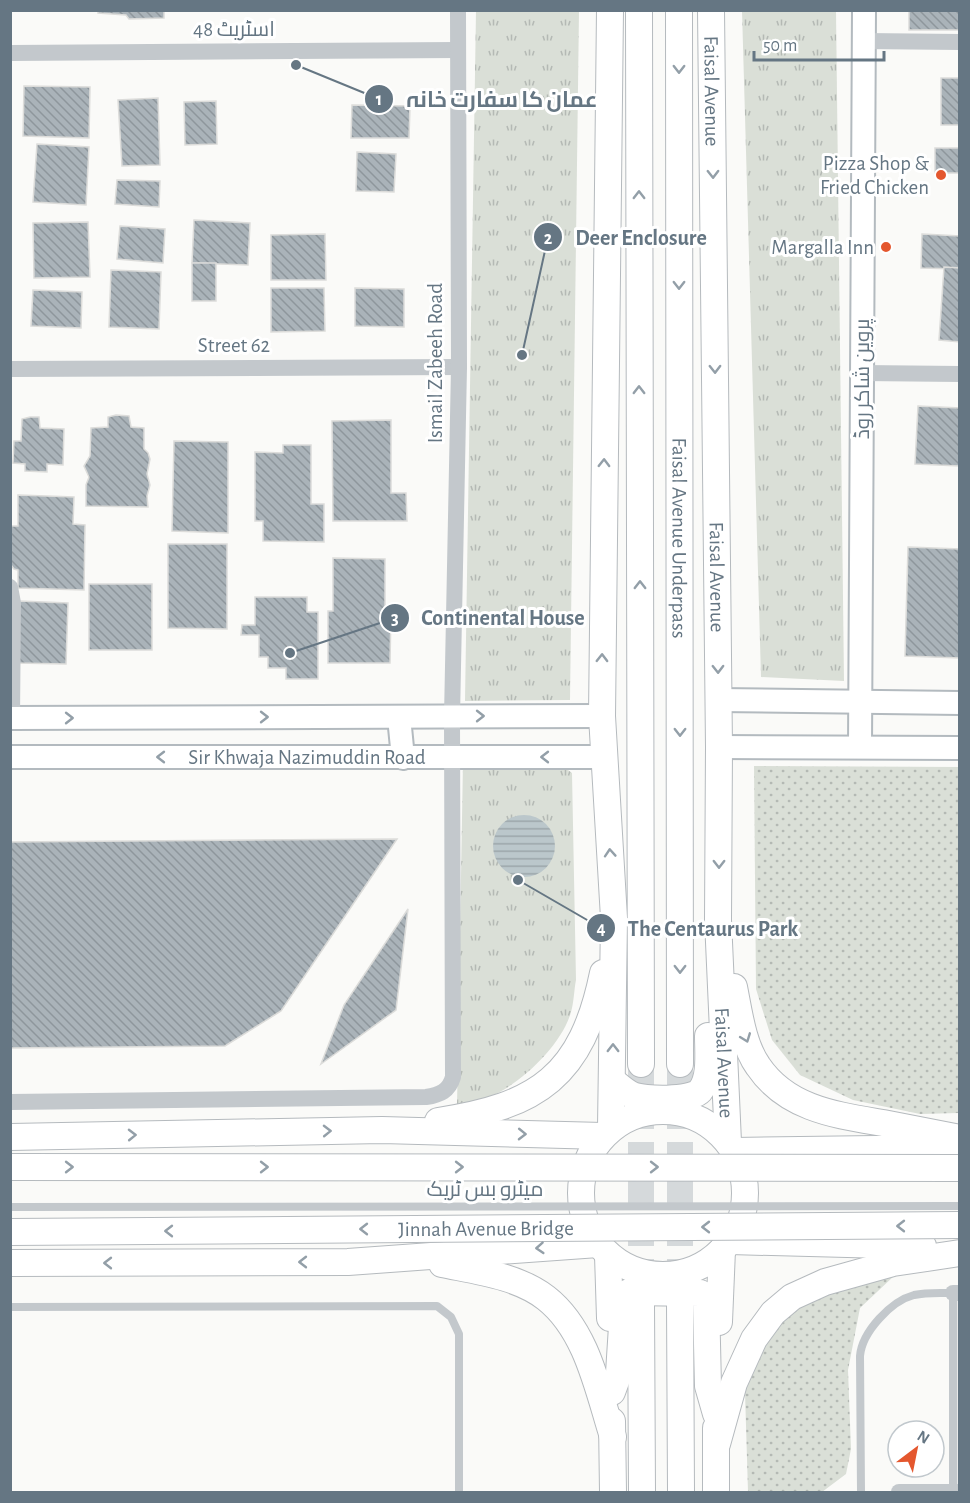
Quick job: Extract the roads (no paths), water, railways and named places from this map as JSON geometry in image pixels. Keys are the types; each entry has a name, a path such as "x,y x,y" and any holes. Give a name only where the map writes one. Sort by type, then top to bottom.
{"main road":[{"path":"607,1132 613,1081 614,918 602,716 610,10"},
{"name":"Faisal Avenue Underpass","path":"639,10 641,1064"},
{"name":"Faisal Avenue Underpass","path":"679,10 680,1064"},
{"name":"Faisal Avenue","path":"711,10 719,747 718,920 731,1147"},
{"name":"پروین شاکر روڈ","path":"860,747 864,10"},
{"path":"718,700 960,703"},
{"name":"Sir Khwaja Nazimuddin Road","path":"11,718 602,716"},
{"path":"399,717 403,758"},
{"path":"719,747 960,748"},
{"name":"Sir Khwaja Nazimuddin Road","path":"10,757 603,757"},
{"path":"382,1130 446,1120 495,1109 532,1095 548,1083 567,1062 586,1031 597,1001 614,918"},
{"path":"613,1081 621,1089 634,1096 649,1098 692,1097 699,1092 704,1084 708,1068 708,993 718,920"},
{"path":"718,920 742,1028 756,1064 768,1078 800,1102 824,1112 960,1138"},
{"path":"660,1110 685,1114 709,1125 731,1147 743,1173 745,1197 741,1220 726,1246 702,1265 678,1274 653,1275 629,1268 603,1249 586,1224 580,1201 581,1177 589,1155 607,1132 634,1115 660,1110"},
{"path":"10,1137 382,1130 607,1132"},
{"path":"731,1147 960,1148"},
{"path":"10,1167 960,1168"},
{"name":"Jinnah Avenue Bridge","path":"10,1232 960,1225"},
{"path":"726,1246 960,1247"},
{"path":"717,1492 716,1414 726,1246"},
{"path":"348,1262 603,1249"},
{"path":"603,1249 612,1392 613,1492"},
{"path":"717,1443 734,1383 754,1339 773,1313 792,1297 825,1282 893,1263 960,1253"},
{"path":"10,1263 441,1263 522,1285 546,1298 566,1319 580,1342 596,1384 612,1448 598,1492"},
{"path":"612,1392 619,1373 624,1295 629,1292 700,1293 704,1295 706,1301 708,1386 716,1414"},
{"path":"641,1304 642,1492"},
{"path":"680,1304 681,1492"}],"street":[{"name":"Ismail Zabeeh Road","path":"10,1102 426,1097 438,1095 451,1084 453,1077 452,717 459,367 458,10"},
{"path":"864,41 960,42"},
{"name":"اسٹریٹ 48","path":"10,53 457,50"},
{"name":"Street 62","path":"10,369 459,367"},
{"path":"862,374 960,374"},
{"path":"10,588 13,603 11,718"},
{"path":"899,1492 960,1492"}],"lane":[{"name":"میٹرو بس ٹریک","path":"10,1207 960,1206"},
{"path":"861,1492 860,1356 866,1335 907,1297 925,1293 956,1293 953,1492"},
{"path":"10,1307 437,1306 451,1317 459,1334 459,1492"}],"tunnel":[{"path":"641,1064 641,1304"},
{"path":"680,1064 680,1304"}],"place":[{"name":"عمان کا سفارت خانہ","path":"296,65"},
{"name":"Pizza Shop & Fried Chicken","path":"941,175"},
{"name":"Margalla Inn","path":"886,247"},
{"name":"Deer Enclosure","path":"522,355"},
{"name":"Continental House","path":"290,653"},
{"name":"The Centaurus Park","path":"518,880"}]}
